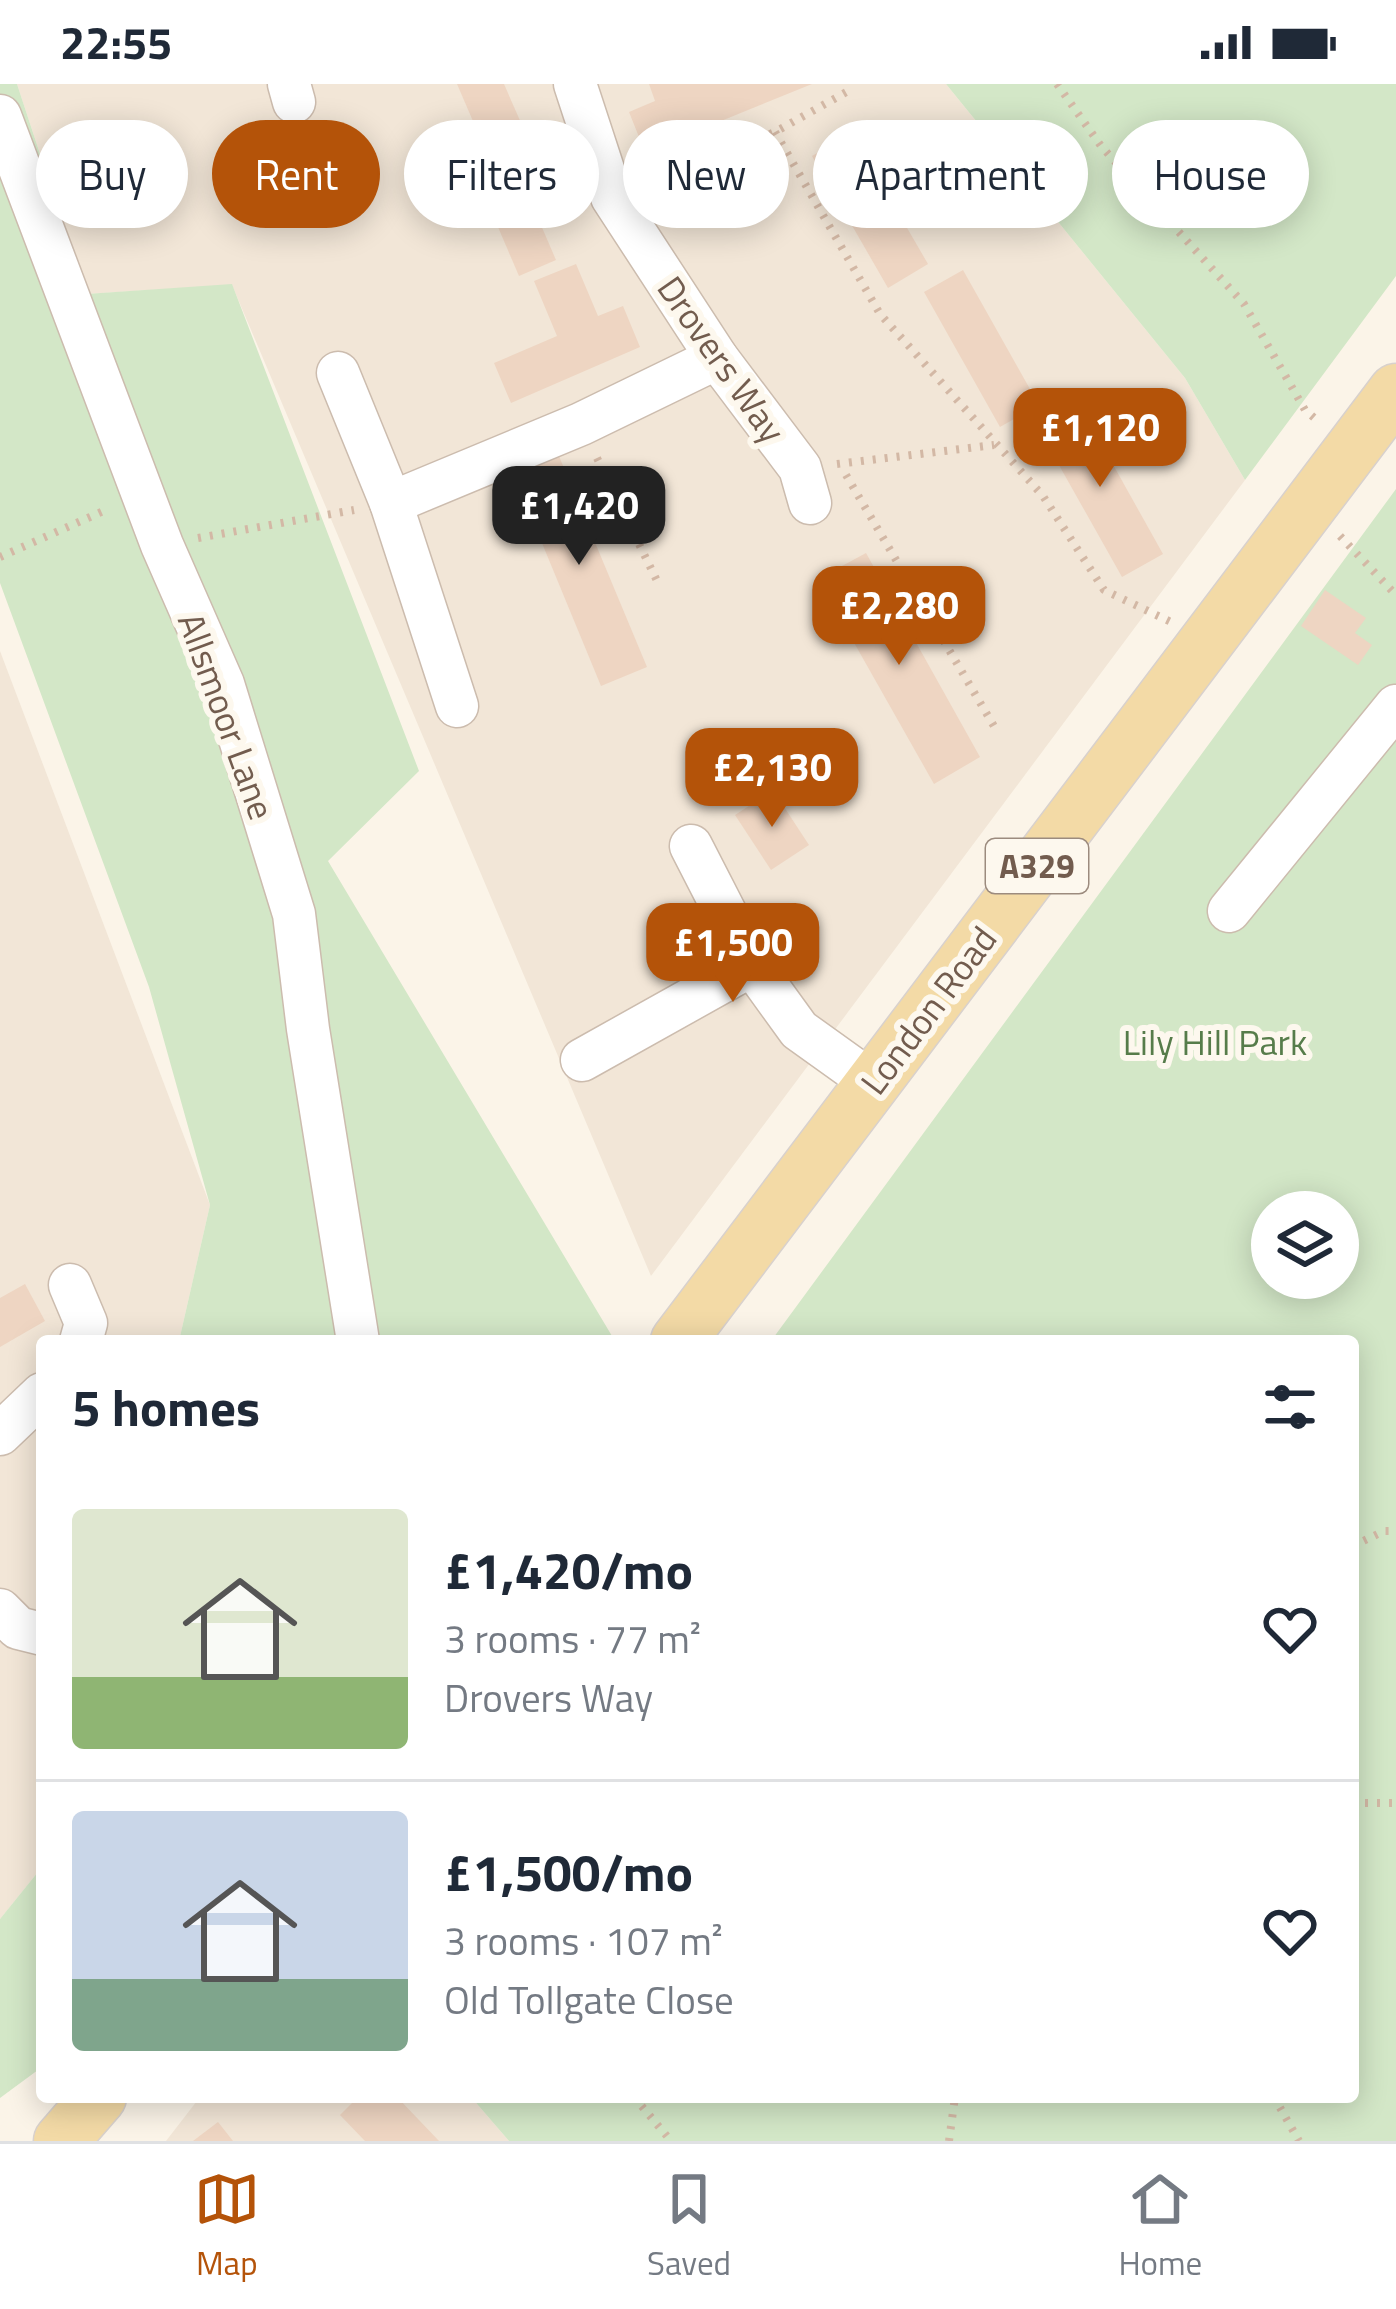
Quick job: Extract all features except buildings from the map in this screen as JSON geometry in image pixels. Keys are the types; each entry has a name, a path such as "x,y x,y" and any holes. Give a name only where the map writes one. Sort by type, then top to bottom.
{"main road":[{"name":"London Road","path":"683,1335 873,1083 1318,519 1396,391"},
{"path":"61,2141 94,2103"}],"street":[{"name":"Drovers Way","path":"575,84 612,196 716,358 816,478"},
{"name":"Allsmoor Lane","path":"0,116 162,545 223,684 294,914 357,1335"},
{"path":"391,503 581,424 716,358"},
{"path":"338,373 391,503 457,706"},
{"path":"1229,911 1396,706"},
{"path":"691,846 752,965 800,1030 873,1083"},
{"path":"582,1060 752,965"},
{"path":"70,1285 86,1323 83,1335"},
{"path":"0,1434 36,1400"}],"path":[{"path":"1057,84 1101,146 1244,304 1306,410 1324,426"},
{"path":"789,124 850,90"},
{"path":"789,156 880,314 1043,496 1104,590 1187,629"},
{"path":"612,196 623,192"},
{"path":"581,424 661,586"},
{"path":"994,445 816,478 998,733"},
{"path":"0,557 142,493"},
{"path":"162,545 391,503"},
{"path":"1318,519 1355,547 1396,596"},
{"path":"1359,1543 1384,1531 1396,1531"},
{"path":"1359,1802 1396,1803"},
{"path":"639,2103 670,2141"},
{"path":"949,2141 954,2103"},
{"path":"1277,2103 1299,2141"}],"shaded area":[{"path":"17,84 946,84 975,120 813,120 813,228 1063,228 1185,378 1245,480 651,1276 232,285 86,294 64,228 188,228 188,120 36,120 36,142"},
{"path":"0,651 210,1205 180,1335 36,1335 36,1874 0,1919"},
{"path":"195,2103 476,2103 509,2141 166,2141"}],"green space":[{"path":"0,84 17,84 36,142 36,228 64,228 86,294 232,284 419,771 328,861 611,1335 180,1335 210,1205 149,987 0,583"},
{"path":"946,84 1396,84 1396,276 1245,480 1185,378 1063,228 1088,228 1088,120 975,120"},
{"name":"Lily Hill Park","path":"1396,489 1396,2141 509,2141 476,2103 1359,2103 1359,1335 775,1335"},
{"path":"36,1874 36,2071 0,2098 0,1919"}]}
